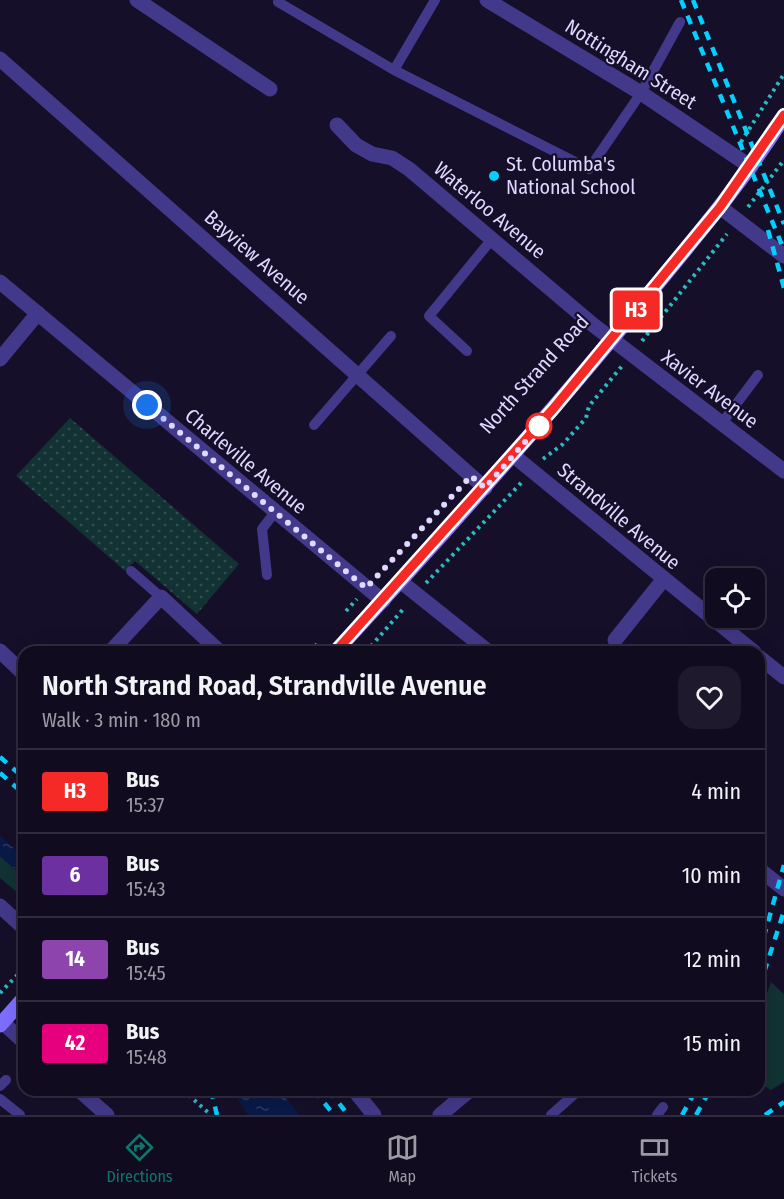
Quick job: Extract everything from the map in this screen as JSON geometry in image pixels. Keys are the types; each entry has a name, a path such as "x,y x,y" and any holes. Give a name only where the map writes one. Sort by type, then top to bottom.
{"main road":[{"name":"North Strand Road","path":"341,646 514,456 612,339 751,167 784,116"},
{"path":"1,1023 18,1005"}],"street":[{"path":"137,0 270,89"},
{"name":"Nottingham Street","path":"487,0 641,93 751,167"},
{"name":"Bayview Avenue","path":"0,59 485,488"},
{"name":"Waterloo Avenue","path":"337,124 356,145 372,154 392,158 408,169 612,339"},
{"path":"720,207 784,256"},
{"name":"Charleville Avenue","path":"0,282 383,601"},
{"path":"0,359 38,313"},
{"name":"Xavier Avenue","path":"612,339 784,471"},
{"name":"Strandville Avenue","path":"514,456 746,646"},
{"path":"615,640 663,580"},
{"path":"400,581 482,646"},
{"path":"115,646 160,597 213,646"},
{"path":"0,651 18,668"},
{"path":"765,662 784,677"},
{"path":"765,874 784,889"},
{"path":"0,906 18,922"},
{"path":"1,1023 18,1036"},
{"path":"86,1096 107,1115"},
{"path":"359,1096 374,1115"},
{"path":"440,1115 463,1096"}],"lane":[{"path":"394,70 435,0"},
{"path":"278,2 394,70 589,169 641,93 680,22"},
{"path":"467,351 429,316 492,239"},
{"path":"314,425 391,336"},
{"path":"722,423 758,375"},
{"path":"267,574 262,529 274,512"},
{"path":"131,571 160,597"},
{"path":"551,1115 572,1096"},
{"path":"0,1099 20,1115"}],"path":[{"path":"733,155 784,74"},
{"path":"371,646 531,471 550,451 563,444 586,418 589,406 784,160"},
{"path":"345,612 366,588"},
{"path":"315,646 324,636"},
{"path":"0,993 18,974"},
{"path":"190,1096 211,1115"}],"green space":[{"path":"70,418 239,564 197,614 135,561 125,571 16,476"},
{"path":"0,856 18,872 18,893 0,878"},
{"path":"771,982 784,994 784,1082 771,1090 765,1086 765,1000"}],"water":[{"path":"0,836 18,852 18,872 0,856"},
{"path":"236,1096 284,1096 300,1115 248,1115"}],"railway":[{"path":"681,0 784,250"},
{"path":"693,0 784,224"},
{"path":"768,230 784,288"},
{"path":"0,757 18,773"},
{"path":"0,773 18,789"},
{"path":"765,933 784,865"},
{"path":"765,970 784,911"},
{"path":"212,1096 217,1115"},
{"path":"319,1096 334,1115"},
{"path":"334,1096 348,1115"},
{"path":"682,1115 693,1096"},
{"path":"696,1115 707,1096"},
{"path":"765,1115 784,1102"}],"bus line":[{"name":"H3","path":"341,646 500,472 553,409 720,207 751,167 784,115"}],"place":[{"name":"St. Columba's National School","path":"494,176"}],"route":[{"path":"147,405 366,588 422,531 471,476 485,488 539,426"}]}
